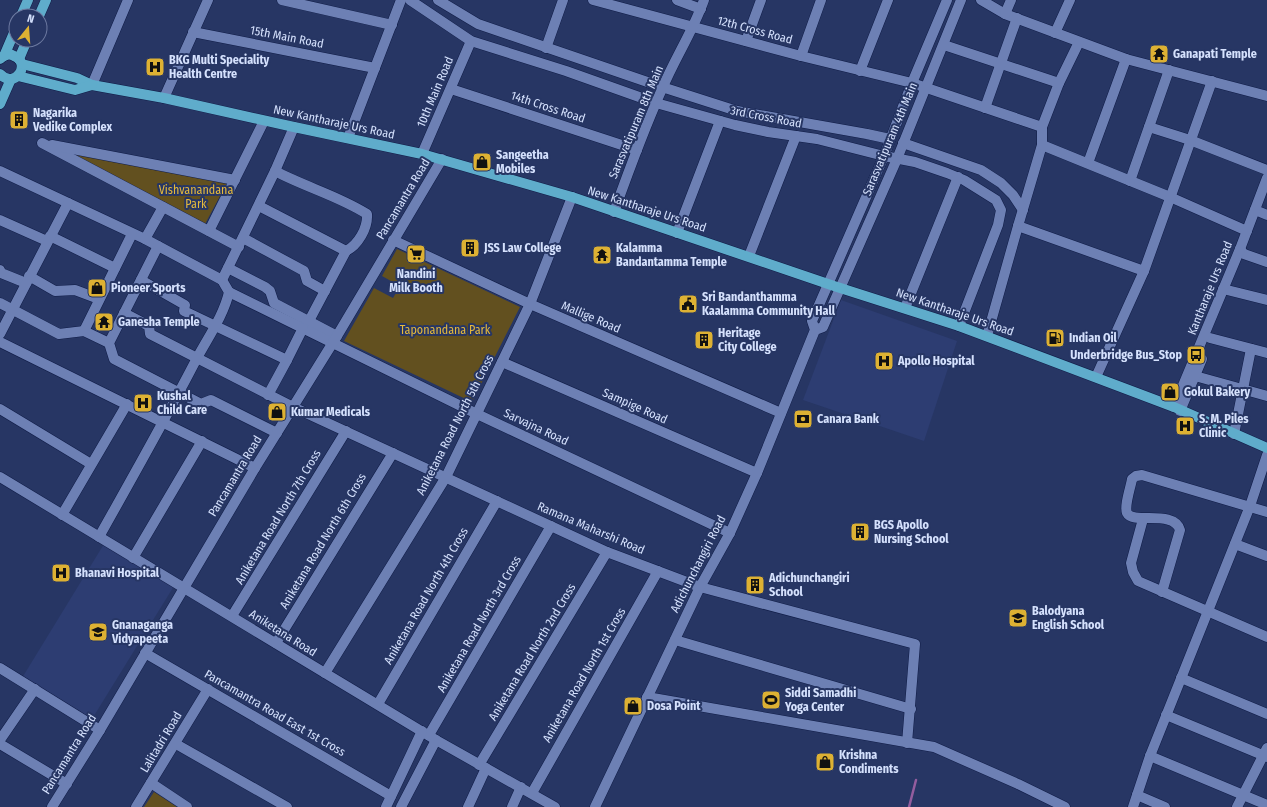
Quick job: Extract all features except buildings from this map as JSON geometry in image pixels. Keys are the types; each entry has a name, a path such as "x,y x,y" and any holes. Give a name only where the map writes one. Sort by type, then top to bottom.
{"main road":[{"path":"2,57 8,45"},
{"path":"0,104 15,78 21,72 20,61 25,48"},
{"name":"New Kantharaje Urs Road","path":"2,57 12,55 20,61 81,79 92,85 164,98 294,128 422,154 572,198 987,336 1177,409 1267,448"},
{"name":"New Kantharaje Urs Road","path":"0,74 4,78 15,78 75,90 92,85"}],"street":[{"path":"92,85 128,0"},
{"path":"164,98 208,0"},
{"path":"282,0 392,25"},
{"path":"348,138 401,0"},
{"name":"3rd Cross Road","path":"410,0 471,41 566,71 656,103 720,121 768,132 817,139 884,156 915,162 958,178 987,193 996,200 1001,210 998,225 959,326"},
{"name":"3rd Cross Road","path":"438,0 478,24 662,88 737,111 867,134 890,140"},
{"path":"546,48 563,0"},
{"name":"12th Cross Road","path":"593,0 801,56 912,83 1042,127"},
{"path":"677,0 703,4"},
{"path":"746,41 762,0"},
{"path":"801,56 821,0"},
{"path":"860,71 888,0"},
{"name":"Sarasvatipuram 4th Main","path":"828,284 884,156 912,83 947,0"},
{"name":"Sarasvatipuram 4th Main","path":"840,288 897,159 961,0"},
{"path":"982,0 1005,14 1126,59 1267,96"},
{"path":"1005,14 1011,0"},
{"path":"1055,33 1070,0"},
{"name":"Sarasvatipuram 8th Main","path":"614,212 662,88 694,27 703,4"},
{"path":"985,108 1017,18"},
{"name":"15th Main Road","path":"193,32 375,68"},
{"name":"10th Main Road","path":"422,154 471,41"},
{"path":"987,336 1022,210 1042,145 1042,127 1059,83 1079,42"},
{"path":"944,45 1059,83"},
{"path":"1088,164 1126,59"},
{"path":"1130,180 1169,70"},
{"path":"1096,377 1144,271 1212,81"},
{"name":"14th Cross Road","path":"451,89 637,150"},
{"path":"209,231 264,120"},
{"path":"677,233 720,121"},
{"path":"1149,127 1190,140 1267,170"},
{"path":"222,280 259,206 294,128"},
{"path":"749,256 796,136"},
{"path":"235,180 42,143 209,231 241,243 304,271 307,281 325,290"},
{"path":"903,144 981,170 1001,182 1013,194 1022,210"},
{"path":"1042,145 1130,180 1247,232"},
{"name":"Pancamantra Road","path":"52,807 100,730 183,588 442,159"},
{"path":"0,171 145,239 222,280 229,292 306,324"},
{"path":"268,395 346,251 353,248 368,222 367,214 356,207 290,179 275,171"},
{"path":"905,308 958,178"},
{"name":"Kantharaje Urs Road","path":"1242,252 1247,232 1261,212 1267,178"},
{"name":"Kantharaje Urs Road","path":"1177,409 1267,195"},
{"name":"Aniketana Road North 5th Cross","path":"325,673 446,477 530,304 572,198"},
{"path":"0,334 68,203"},
{"path":"259,206 346,251"},
{"path":"145,239 163,207"},
{"path":"0,220 49,239 115,268"},
{"path":"1018,226 1144,271"},
{"path":"84,331 132,234"},
{"name":"Mallige Road","path":"393,240 530,304 781,413"},
{"path":"158,246 109,343 114,359 200,404 211,400 277,433"},
{"path":"1242,252 1267,262"},
{"path":"228,268 265,287 270,291 274,304 306,324"},
{"path":"0,270 1,273 27,280 55,291 75,290 99,299"},
{"path":"141,280 185,306 184,311 287,360"},
{"name":"Adichunchangiri Road","path":"816,330 812,322 828,284"},
{"name":"Adichunchangiri Road","path":"595,807 700,587 730,533 757,473 816,330 823,327 840,288"},
{"path":"1226,290 1267,300"},
{"name":"Kantharaje Urs Road","path":"1177,409 1194,376 1210,338 1226,290"},
{"path":"99,537 164,422 214,326 229,292"},
{"path":"0,303 58,334 84,331 109,343"},
{"name":"Ramana Maharshi Road","path":"124,313 149,326 150,334 268,395 607,552 700,587 915,644 910,708"},
{"name":"Sarvajna Road","path":"306,324 477,414 730,533"},
{"path":"1210,338 1267,353"},
{"path":"0,342 255,468"},
{"path":"1234,434 1251,349"},
{"name":"Sampige Road","path":"502,362 757,473"},
{"path":"1194,376 1267,396"},
{"path":"62,515 127,404"},
{"path":"0,409 91,464"},
{"name":"Aniketana Road North 7th Cross","path":"232,616 346,431"},
{"path":"132,558 202,441"},
{"name":"Aniketana Road North 6th Cross","path":"276,644 393,453"},
{"path":"1133,807 1150,756 1250,506 1267,455"},
{"path":"1162,592 1180,530 1178,525 1173,520 1149,517 1143,519 1130,516 1127,513 1126,508 1132,479 1136,476 1142,475 1267,512"},
{"name":"Aniketana Road","path":"0,477 132,558 232,616 276,644 429,735 555,807"},
{"name":"Aniketana Road North 4th Cross","path":"378,704 497,501"},
{"path":"1143,519 1131,563 1133,572 1138,581 1267,637"},
{"name":"Aniketana Road North 3rd Cross","path":"429,735 551,526"},
{"path":"1234,544 1267,556"},
{"name":"Aniketana Road North 2nd Cross","path":"468,807 483,766 607,552"},
{"name":"Aniketana Road North 1st Cross","path":"532,793 658,571"},
{"path":"675,640 910,708 909,743"},
{"name":"Pancamantra Road East 1st Cross","path":"145,653 391,796"},
{"path":"0,668 100,730"},
{"path":"1181,678 1267,714"},
{"path":"0,740 35,689"},
{"name":"Lalitadri Road","path":"136,807 176,744 208,689"},
{"path":"647,697 934,747 1065,807"},
{"path":"1166,715 1266,754 1238,807"},
{"path":"386,807 391,796 429,735"},
{"path":"401,807 429,735"},
{"path":"0,744 67,784"},
{"path":"176,744 287,807"},
{"path":"1150,756 1267,805"},
{"path":"151,783 187,807"},
{"path":"512,807 521,787"},
{"path":"1137,795 1165,807"}],"shaded area":[{"name":"Apollo Hospital","path":"841,300 957,341 924,441 803,400"},
{"name":"Gnanaganga Vidyapeeta","path":"104,544 174,586 92,719 22,678"}],"green space":[{"name":"Vishvanandana Park","path":"67,151 227,183 205,224"},
{"name":"Taponandana Park","path":"397,249 520,307 472,402 344,341 374,288 393,298 400,286 382,276"},
{"path":"154,792 177,807 144,807"}],"waterway":[{"path":"909,807 916,780"}],"place":[{"name":"Ganapati Temple","path":"1159,54"},
{"name":"BKG Multi Speciality Health Centre","path":"155,67"},
{"name":"Nagarika Vedike Complex","path":"19,120"},
{"name":"Sangeetha Mobiles","path":"482,162"},
{"name":"JSS Law College","path":"470,248"},
{"name":"Nandini Milk Booth","path":"416,254"},
{"name":"Kalamma Bandantamma Temple","path":"602,255"},
{"name":"Pioneer Sports","path":"97,288"},
{"name":"Sri Bandanthamma Kaalamma Community Hall","path":"688,304"},
{"name":"Ganesha Temple","path":"104,322"},
{"name":"Indian Oil","path":"1055,338"},
{"name":"Heritage City College","path":"704,340"},
{"name":"Underbridge Bus_Stop","path":"1196,355"},
{"name":"Apollo Hospital","path":"884,361"},
{"name":"Gokul Bakery","path":"1170,392"},
{"name":"Kushal Child Care","path":"143,403"},
{"name":"Kumar Medicals","path":"277,412"},
{"name":"Canara Bank","path":"803,419"},
{"name":"S. M. Piles Clinic","path":"1185,426"},
{"name":"BGS Apollo Nursing School","path":"860,532"},
{"name":"Bhanavi Hospital","path":"61,573"},
{"name":"Adichunchangiri School","path":"755,585"},
{"name":"Balodyana English School","path":"1018,618"},
{"name":"Gnanaganga Vidyapeeta","path":"98,632"},
{"name":"Siddi Samadhi Yoga Center","path":"771,700"},
{"name":"Dosa Point","path":"633,706"},
{"name":"Krishna Condiments","path":"825,762"}]}
